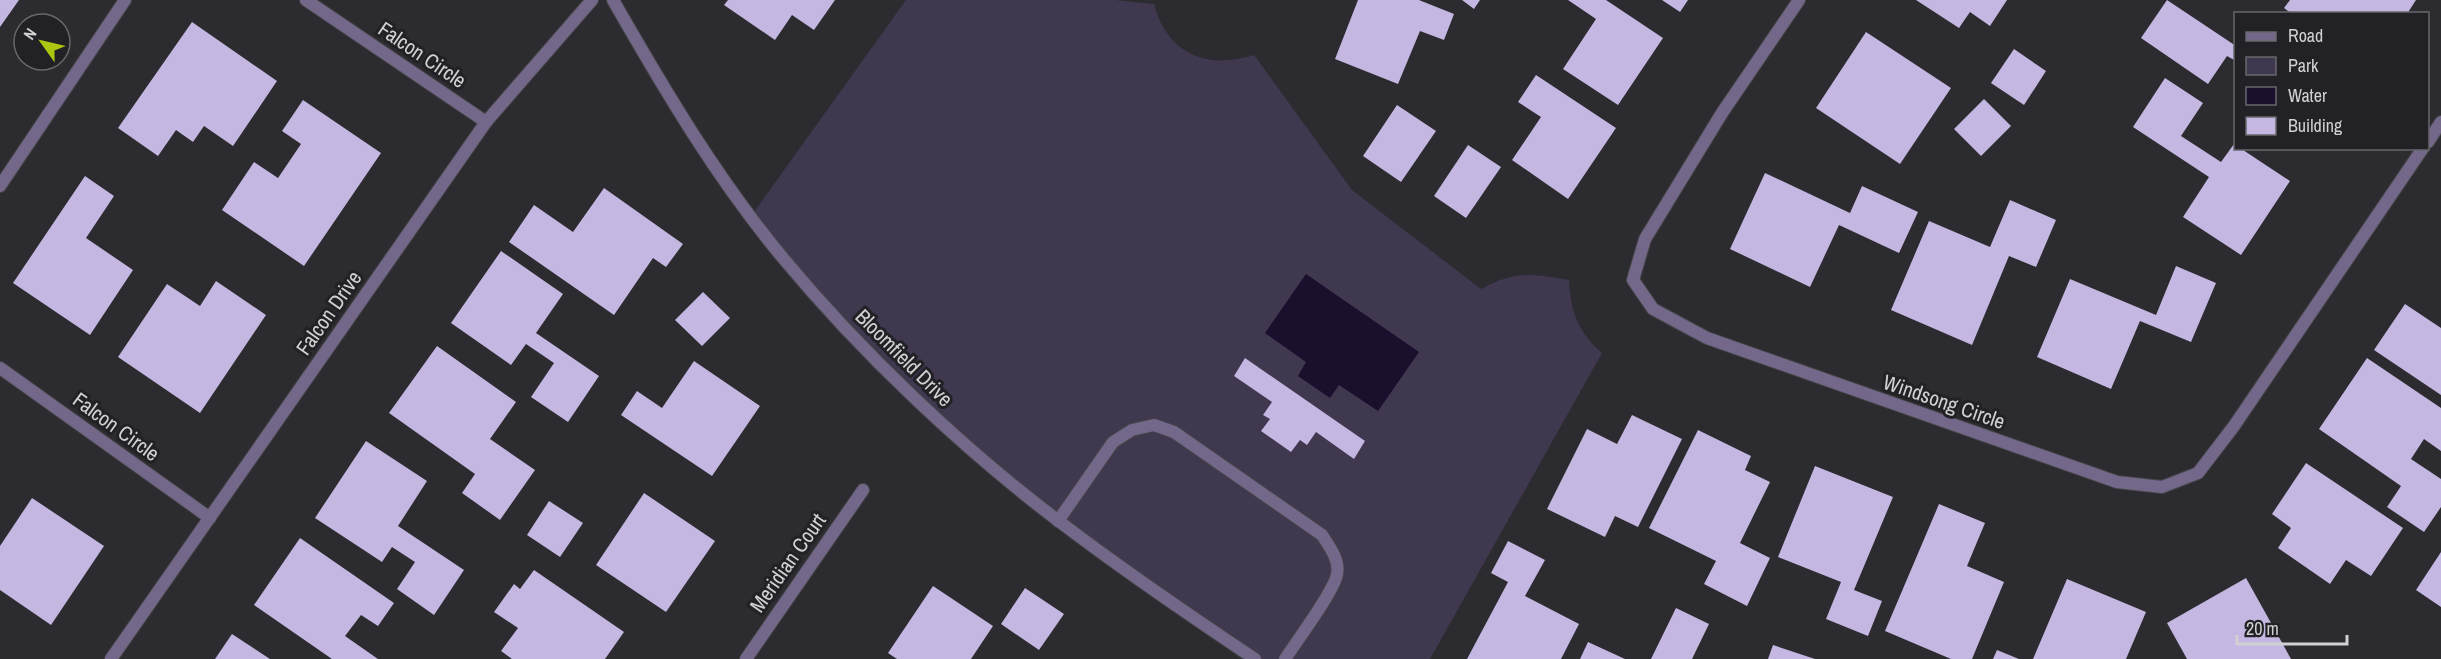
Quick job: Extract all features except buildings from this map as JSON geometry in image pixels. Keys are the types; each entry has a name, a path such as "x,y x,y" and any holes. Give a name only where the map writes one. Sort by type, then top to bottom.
{"street":[{"path":"0,186 125,0"},
{"name":"Falcon Circle","path":"306,0 486,122"},
{"name":"Falcon Drive","path":"111,659 486,122 592,0"},
{"name":"Bloomfield Drive","path":"613,0 690,128 783,257 826,307 946,428 1058,521 1255,659"},
{"name":"Windsong Circle","path":"1799,0 1722,113 1645,239 1634,280 1653,309 1707,338 2117,482 2162,487 2198,473 2234,426 2422,150"},
{"path":"2429,139 2441,122"},
{"name":"Falcon Circle","path":"0,368 210,518"},
{"path":"1058,521 1113,442 1132,430 1154,425 1174,432 1322,535 1334,554 1338,574 1286,659"},
{"name":"Meridian Court","path":"746,659 863,490"}],"green space":[{"path":"906,0 1115,0 1154,4 1168,35 1191,54 1205,59 1220,60 1254,55 1352,190 1481,289 1514,276 1545,276 1569,280 1571,302 1577,321 1587,338 1602,353 1430,659 1255,659 1058,521 886,369 751,216"}],"water":[{"path":"1306,274 1419,352 1378,411 1339,385 1330,398 1298,376 1306,362 1265,333"}]}
